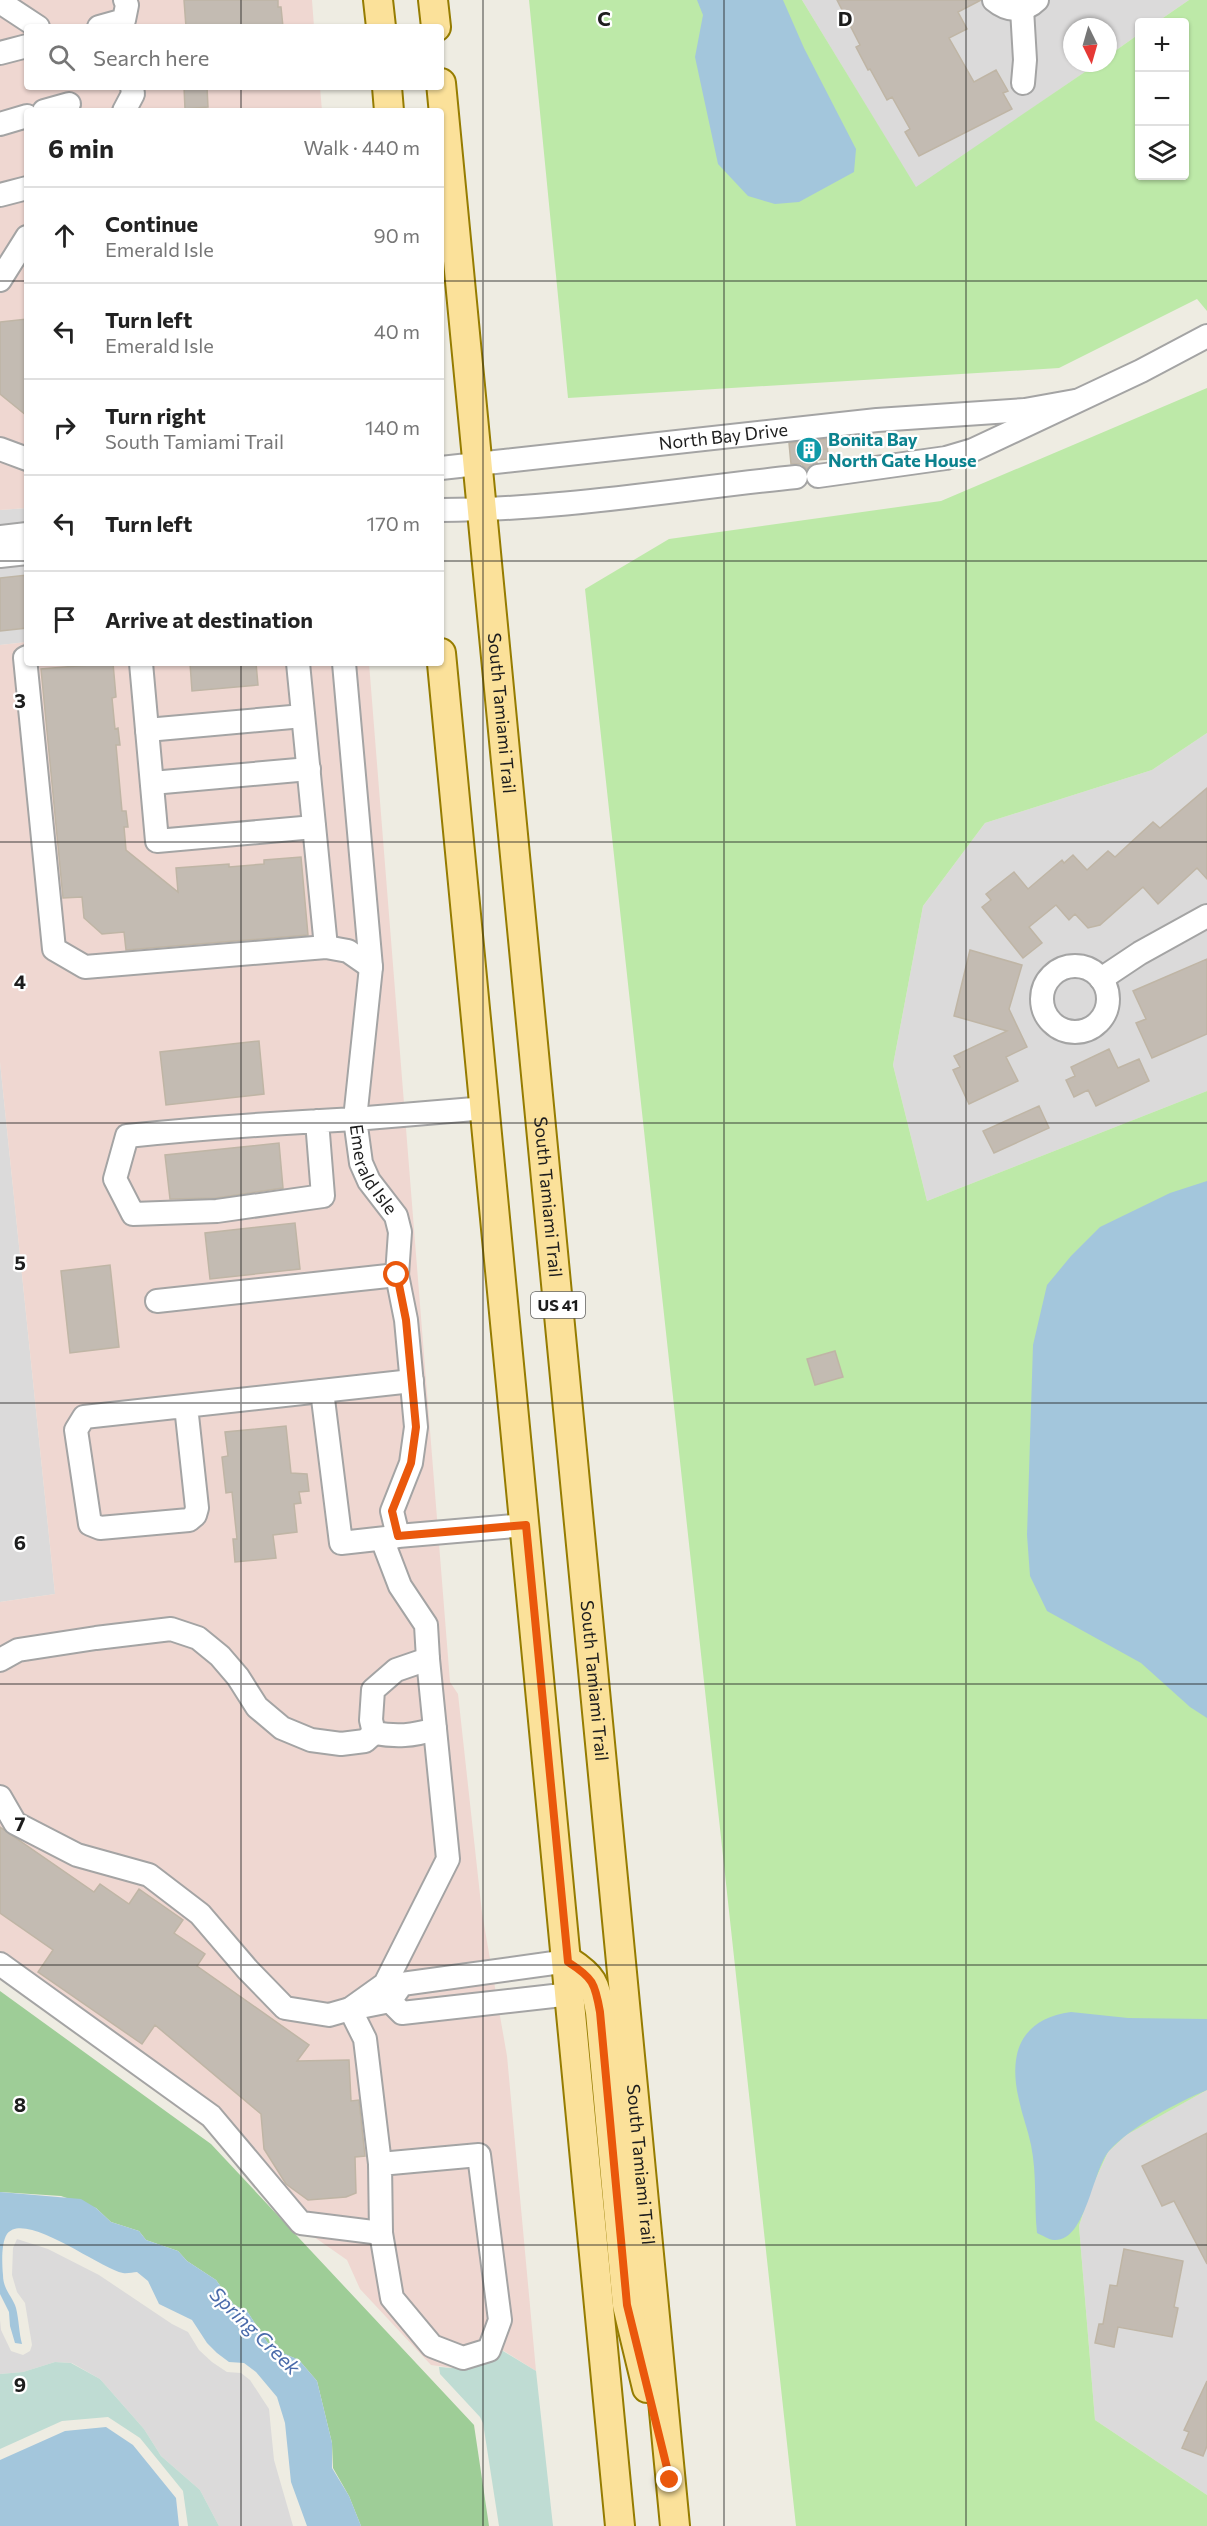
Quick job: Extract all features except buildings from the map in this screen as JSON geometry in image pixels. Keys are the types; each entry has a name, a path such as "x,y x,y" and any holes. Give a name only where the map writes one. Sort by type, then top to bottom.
{"main road":[{"path":"378,0 381,24"},
{"path":"433,0 436,24"},
{"path":"387,90 389,108"},
{"name":"South Tamiami Trail","path":"442,90 443,108"},
{"name":"South Tamiami Trail","path":"444,115 675,2526"},
{"name":"US 41","path":"442,666 568,1962 620,2526"},
{"path":"568,1962 588,1974 596,1986 602,2024 627,2305 670,2480"}],"street":[{"path":"994,0 1011,9 1030,4 1023,83"},
{"path":"0,2 33,24"},
{"path":"106,24 125,16"},
{"path":"0,53 24,47"},
{"path":"126,108 133,94 132,90"},
{"path":"51,108 68,100"},
{"path":"0,124 24,117"},
{"path":"0,195 24,189"},
{"path":"0,280 6,262 24,241"},
{"name":"North Bay Drive","path":"444,510 482,510 627,497 946,458 999,440 1207,336"},
{"name":"North Bay Drive","path":"444,468 877,420 1025,410 1075,401"},
{"path":"0,449 24,458"},
{"path":"0,537 24,534"},
{"path":"0,556 24,553"},
{"path":"26,666 54,949 85,967 326,947 348,951 371,967"},
{"path":"141,666 157,841 314,827"},
{"path":"298,666 326,947"},
{"path":"317,1121 323,1196 217,1211 133,1214 115,1179 127,1136 214,1127 317,1121 355,1119 371,967 344,666"},
{"path":"147,730 303,716"},
{"path":"152,783 309,769"},
{"path":"1101,979 1140,953 1207,916"},
{"name":"Emerald Isle","path":"350,2009 385,1984 448,1859 426,1625 399,1586 390,1538 392,1511 411,1463 416,1427 406,1320 397,1275 400,1232 396,1216 369,1181 361,1163 355,1119 486,1108"},
{"path":"157,1301 397,1275"},
{"path":"186,1406 197,1508 195,1515 189,1520 100,1528 90,1524 76,1430 84,1417 412,1381"},
{"path":"322,1391 341,1543 526,1525"},
{"path":"0,1660 18,1650 171,1629 198,1638 220,1656 238,1677 257,1707 282,1728 311,1740 341,1744 365,1741 374,1732"},
{"path":"374,1732 371,1720 373,1690 396,1670 428,1659"},
{"path":"374,1732 397,1737 414,1736 435,1729"},
{"path":"0,1797 15,1823 77,1855 149,1875 200,1914 248,1970 285,2008 329,2015 390,2001 402,1984 568,1962"},
{"path":"0,1964 211,2116 301,2223 381,2233"},
{"path":"390,2001 402,2013 570,1994"},
{"path":"350,2009 365,2039 380,2164 381,2233 392,2298 432,2346 463,2358 489,2350 500,2320 479,2155 380,2164"}],"shaded area":[{"path":"0,0 312,0 314,24 24,24 24,90 320,90 322,108 24,108 24,508 0,510"},
{"path":"802,0 1189,0 1163,18 1135,18 1135,37 1117,50 1117,18 1063,18 1063,72 1085,72 916,188"},
{"path":"24,508 24,642 0,645 0,510"},
{"path":"24,642 24,666 369,666 450,1682 458,1694 482,1913 507,2056 536,2371 499,2348 496,2354 480,2365 461,2369 431,2365 360,2289 347,2260 307,2232 216,2136 0,1978 0,1602 55,1594 0,1062 0,645"},
{"path":"1207,733 1207,1091 927,1201 893,1065 923,906 985,823 1152,770"},
{"path":"0,1062 55,1594 0,1602"},
{"path":"1207,2090 1207,2495 1095,2420 1079,2226 1091,2189 1108,2152 1125,2135"},
{"path":"17,2239 48,2249 99,2275 172,2324 188,2332 199,2350 212,2362 227,2372 241,2373 250,2380 269,2409 274,2460 293,2526 219,2526 200,2490 161,2456 144,2429 100,2379 72,2363 55,2362 23,2372 0,2374 0,2320 1,2330 11,2351 23,2355 30,2351 32,2345 25,2303 17,2292 12,2275 13,2248"},
{"path":"498,2348 536,2371 553,2526 499,2526 483,2423 440,2374 439,2367 464,2368 488,2361"},
{"path":"55,2362 71,2363 100,2379 144,2429 161,2456 200,2490 219,2526 188,2526 183,2491 140,2438 108,2417 62,2421 0,2449 0,2374 23,2372"}],"green space":[{"path":"529,0 802,0 916,187 1085,72 1117,72 1117,50 1135,37 1135,180 1189,180 1189,18 1163,18 1189,0 1207,0 1207,311 1197,299 1059,368 568,398"},
{"path":"1207,388 1207,733 1152,770 985,823 923,906 893,1065 927,1201 1207,1091 1207,2090 1126,2135 1108,2152 1091,2189 1079,2226 1095,2420 1207,2495 1207,2526 796,2526 585,589 669,539 941,501"},
{"path":"0,1991 211,2144 474,2425 489,2526 361,2526 349,2496 333,2468 332,2443 317,2381 299,2360 271,2348 247,2311 234,2305 216,2280 187,2261 178,2251 146,2240 139,2231 111,2222 96,2208 61,2196 0,2192"}],"water":[{"path":"697,0 783,0 804,48 856,149 854,172 799,202 775,204 748,196 718,164 695,57 703,15"},
{"path":"1207,1181 1207,1718 1190,1707 1141,1663 1047,1611 1030,1576 1027,1535 1033,1345 1047,1285 1071,1256 1100,1227 1170,1193"},
{"path":"1071,2012 1128,2018 1207,2019 1207,2090 1155,2116 1118,2142 1103,2161 1087,2204 1074,2230 1065,2238 1054,2240 1037,2233 1033,2156 1019,2100 1015,2068 1017,2054 1029,2031 1040,2022"},
{"name":"Spring Creek","path":"0,2192 81,2199 96,2208 111,2222 139,2231 146,2240 178,2251 187,2261 216,2280 234,2305 247,2311 271,2348 299,2360 317,2381 332,2443 332,2468 349,2496 361,2526 307,2526 291,2482 285,2423 277,2397 256,2372 244,2363 229,2362 217,2353 207,2343 192,2320 159,2304 148,2281 137,2272 125,2273 112,2269 63,2243 29,2229 16,2229 7,2234 3,2248 3,2280 16,2308 22,2344 15,2343 9,2312 0,2294"},
{"path":"106,2427 133,2445 176,2498 179,2526 0,2526 0,2460 65,2431"}],"place":[{"name":"Bonita Bay North Gate House","path":"809,450"}],"route":[{"path":"397,1275 406,1320 416,1427 411,1463 392,1511 398,1536 526,1525 568,1962 588,1974 596,1986 627,2305 670,2480"}]}
